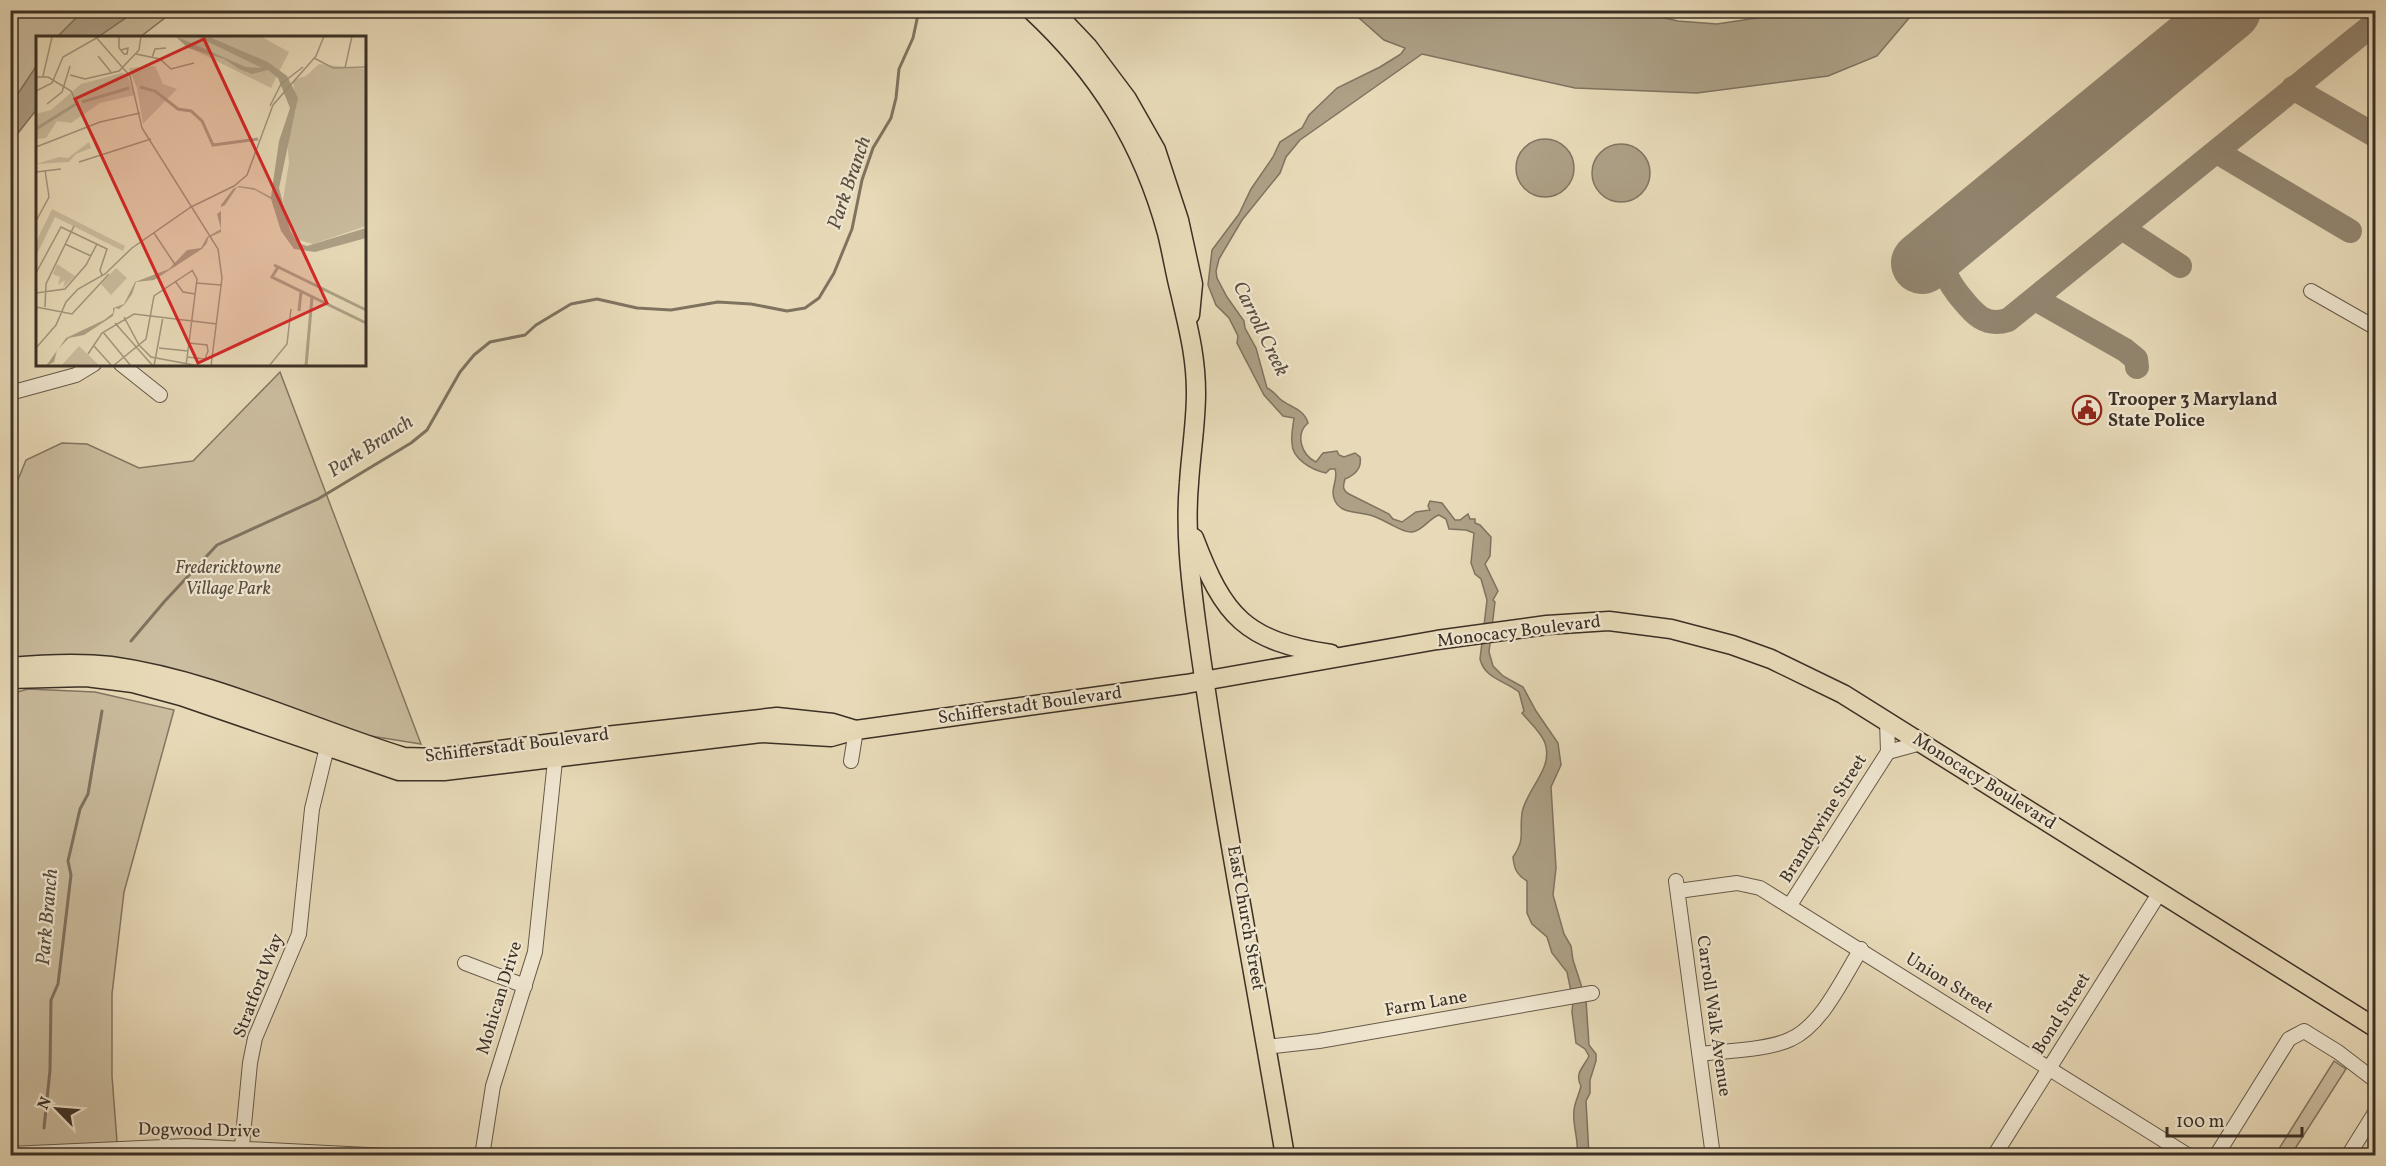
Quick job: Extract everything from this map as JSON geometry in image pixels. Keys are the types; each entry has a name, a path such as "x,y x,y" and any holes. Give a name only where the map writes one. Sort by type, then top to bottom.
{"main road":[{"path":"1031,10 1052,30 1117,110 1141,157 1167,233 1194,351 1196,392 1187,520 1190,579 1204,681"},
{"path":"1053,10 1088,47 1127,99 1156,150 1179,220 1193,284 1189,322"},
{"path":"1187,520 1221,600 1242,622 1275,642 1348,656"},
{"name":"Monocacy Boulevard","path":"1204,681 1437,640 1547,625 1609,621 1671,629 1724,643 1772,659 1843,694 2376,1028"},
{"name":"Schifferstadt Boulevard","path":"10,668 45,664 110,666 177,679 329,739"},
{"name":"Schifferstadt Boulevard","path":"10,679 86,677 133,683 329,739 404,757 439,758 761,733 831,737 856,730 1204,681"},
{"name":"East Church Street","path":"1204,681 1285,1155"}],"street":[{"path":"2311,291 2376,328"},
{"path":"10,393 76,375 91,366"},
{"path":"124,366 160,395"},
{"name":"Brandywine Street","path":"1790,905 1887,752 1887,721"},
{"path":"851,761 856,730"},
{"name":"Stratford Way","path":"241,1152 255,1038 299,934 312,809 329,739"},
{"name":"Brandywine Street","path":"1887,752 1921,743"},
{"name":"Mohican Drive","path":"482,1155 493,1086 535,952 556,750"},
{"name":"Union Street","path":"1677,886 1737,883 1760,888 2189,1155"},
{"name":"Carroll Walk Avenue","path":"1677,886 1713,1155"},
{"name":"Bond Street","path":"1994,1155 2160,892"},
{"path":"1700,1054 1789,1041 1804,1032 1821,1013 1861,950"},
{"path":"465,963 525,986"},
{"name":"Farm Lane","path":"1266,1047 1319,1041 1592,993"},
{"path":"2216,1155 2289,1039 2296,1034 2304,1031 2338,1052 2376,1081"},
{"path":"2348,1155 2376,1112"},
{"name":"Dogwood Drive","path":"10,1154 186,1146 241,1152 387,1155"}],"green space":[{"path":"10,11 174,11 141,36 36,36 36,108 11,118"},
{"name":"Fredericktowne Village Park","path":"280,372 421,744 295,724 92,657 11,658 11,497 26,460 62,443 87,444 139,468 193,461"},
{"path":"28,689 95,692 174,710 124,892 112,994 112,1076 118,1155 11,1155 10,694"},
{"path":"2334,1061 2346,1069 2291,1155 2275,1155"}],"shaded area":[{"path":"83,10 136,11 99,36 58,36"},
{"path":"1629,10 1678,21 1717,24 1803,11 1915,11 1877,56 1828,76 1697,93 1575,88 1422,54 1300,140 1286,157 1280,173 1242,220 1219,259 1216,271 1217,278 1244,321 1245,328 1256,348 1267,388 1306,418 1308,423 1301,438 1303,449 1311,459 1316,462 1323,453 1337,451 1344,457 1355,453 1360,457 1359,468 1345,479 1344,484 1344,489 1349,494 1402,522 1416,512 1430,510 1428,506 1430,501 1442,503 1455,520 1460,520 1468,514 1470,519 1475,519 1475,523 1491,537 1490,556 1485,564 1498,591 1493,600 1495,602 1489,652 1493,666 1503,676 1523,687 1558,743 1561,765 1551,787 1556,868 1553,895 1564,934 1571,946 1573,960 1586,1000 1589,1045 1596,1054 1590,1080 1590,1093 1586,1101 1589,1155 1577,1155 1574,1110 1581,1086 1580,1070 1589,1056 1585,1049 1576,1043 1573,1001 1567,972 1552,953 1547,937 1532,924 1527,913 1527,881 1517,871 1513,857 1521,840 1522,813 1543,770 1547,752 1541,735 1522,713 1524,711 1519,692 1491,675 1482,666 1480,659 1487,600 1481,579 1475,574 1471,563 1474,533 1449,529 1446,519 1439,515 1416,531 1406,532 1368,514 1342,509 1333,497 1335,469 1330,469 1326,473 1321,472 1304,463 1295,454 1292,440 1294,418 1283,416 1264,395 1237,343 1238,336 1229,318 1216,305 1208,285 1212,250 1239,214 1251,189 1273,157 1280,142 1302,128 1309,115 1337,88 1380,67 1401,54 1405,48 1384,40 1351,11"},
{"path":"36,66 36,110 11,142 11,104"},
{"path":"1545,139 1556,141 1566,147 1572,157 1574,168 1572,179 1566,189 1556,195 1545,197 1534,195 1524,189 1518,179 1516,168 1518,157 1524,147 1534,141"},
{"path":"1621,144 1632,146 1645,157 1650,173 1648,184 1637,197 1621,202 1610,200 1597,189 1592,173 1594,162 1605,149"}],"waterway":[{"name":"Park Branch","path":"131,641 217,545 318,499 411,443 427,430 460,372 474,355 490,342 525,335 536,325 571,304 597,299 637,308 671,310 718,302 751,304 787,311 805,308 819,298 834,273 852,229 862,180 873,148 891,118 899,69 913,38 919,10"},
{"name":"Park Branch","path":"44,1128 50,1070 51,1000 58,984 71,875 68,861 80,809 88,794 102,711"}],"taxiway":[{"path":"1949,240 1945,269 1949,281 1958,294 1973,312 1985,320 1992,322 2008,320 2376,22"},
{"path":"2293,88 2376,136"},
{"path":"2217,152 2350,231"},
{"path":"2122,228 2180,266"},
{"path":"2035,299 2125,350 2136,359 2137,367"}],"runway":[{"path":"1922,263 2230,10"}],"place":[{"name":"Trooper 3 Maryland State Police","path":"2087,410"}],"water label":[{"name":"Carroll Creek","path":"1260,329"}]}
